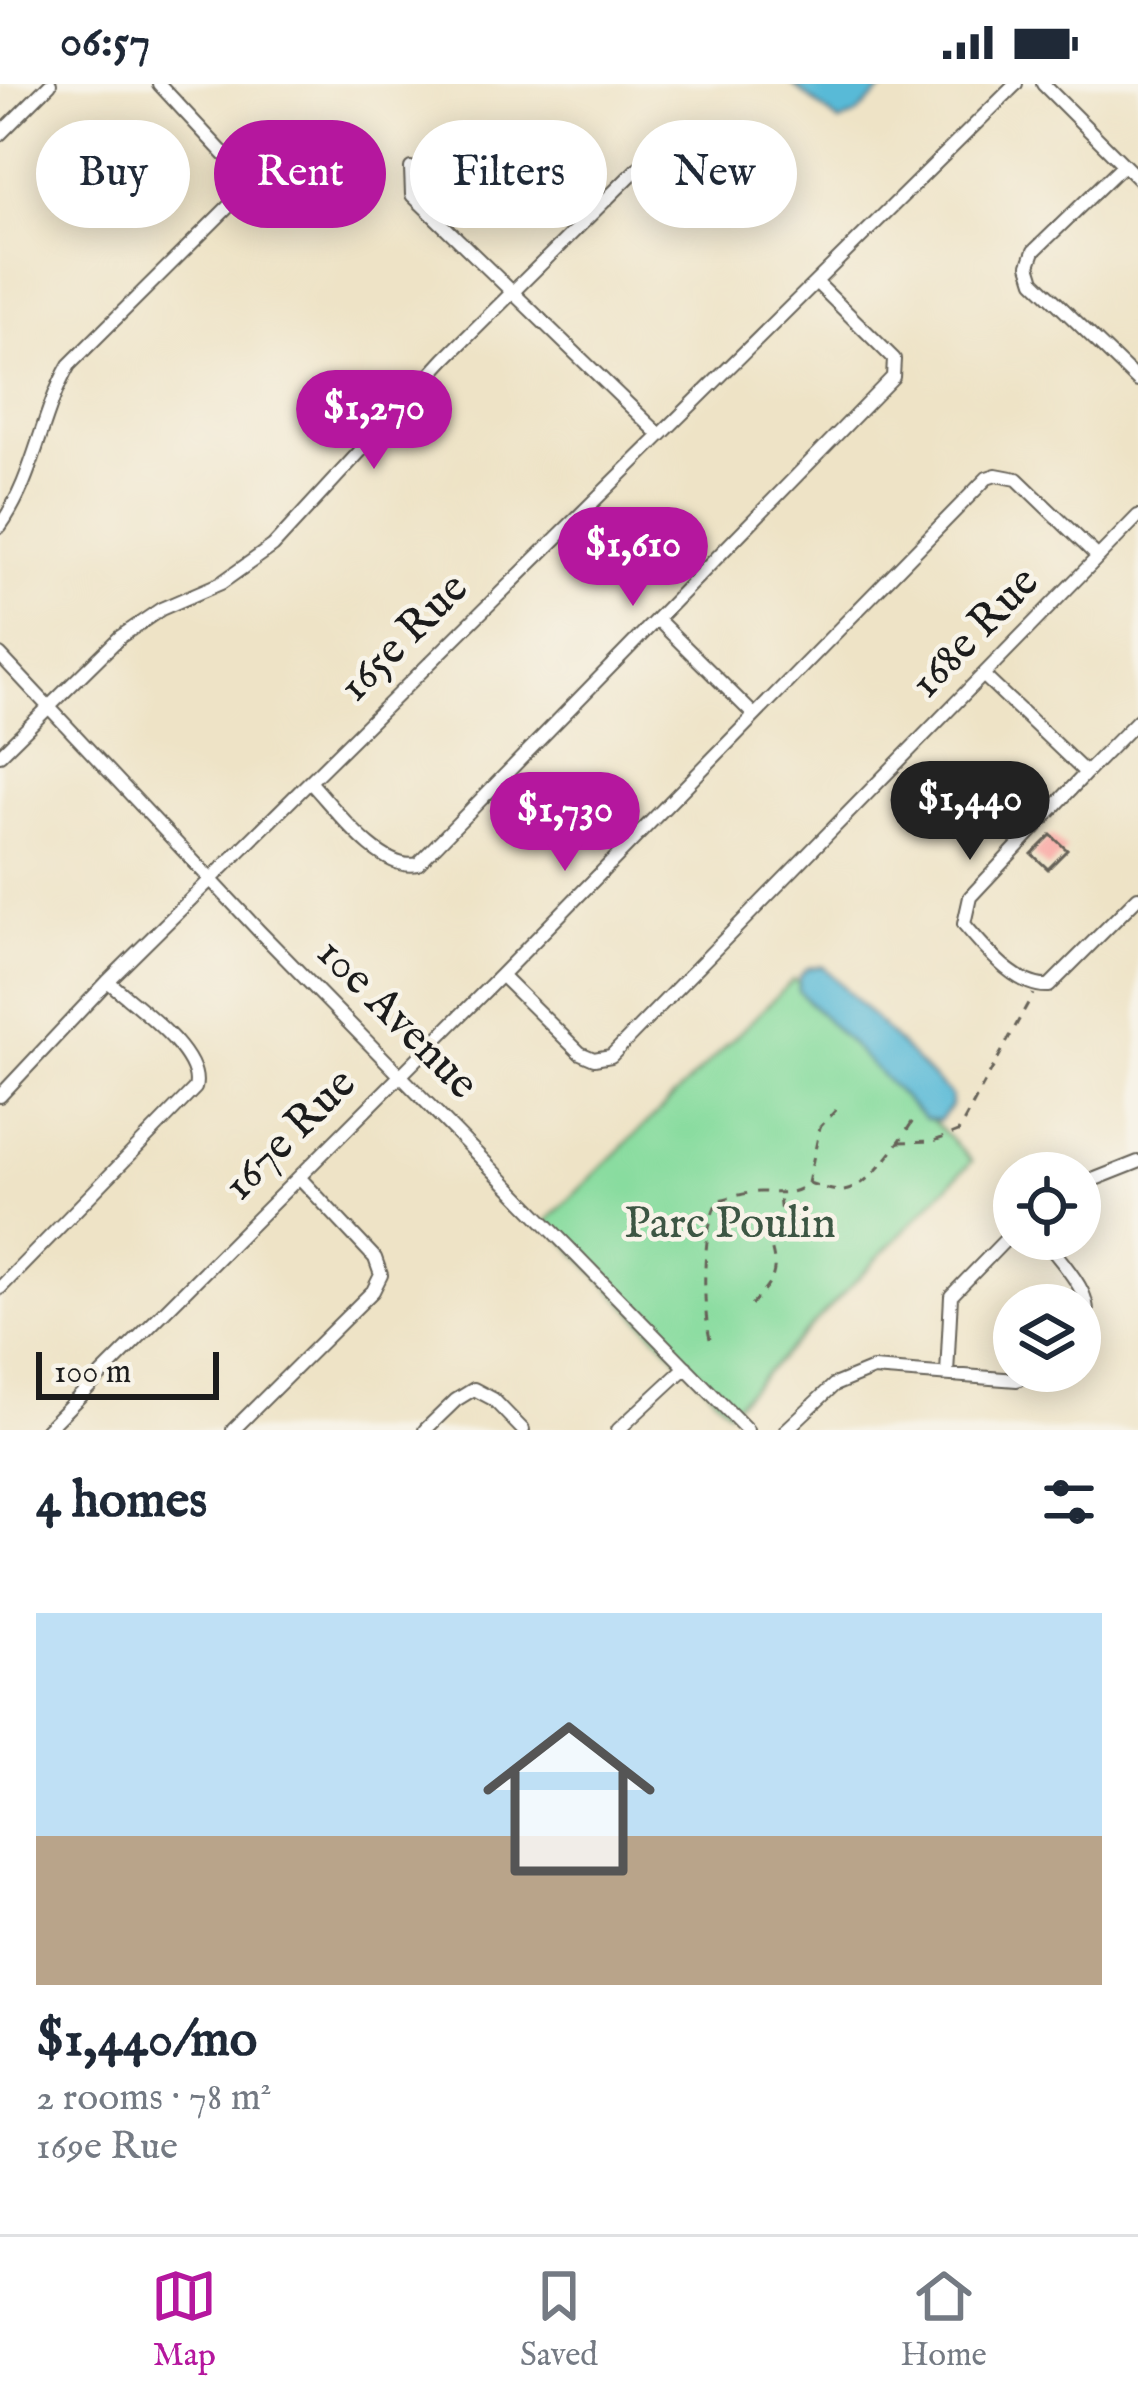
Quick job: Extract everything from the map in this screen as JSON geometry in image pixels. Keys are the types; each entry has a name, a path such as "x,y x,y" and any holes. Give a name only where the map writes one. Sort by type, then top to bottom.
{"street":[{"path":"0,134 50,84"},
{"path":"0,526 18,500 69,365 239,196 243,176 159,84"},
{"name":"165e Rue","path":"0,1096 108,981 1016,84"},
{"path":"1043,84 1138,179"},
{"path":"1123,165 1034,251 1029,265 1034,281 1138,381"},
{"path":"0,754 131,630 161,610 221,583 273,546 430,375 631,175"},
{"path":"446,228 660,436"},
{"path":"310,782 381,856 397,865 418,864 893,377 894,359 815,282"},
{"name":"167e Rue","path":"46,1430 501,975 987,478 1017,479 1098,556"},
{"name":"168e Rue","path":"501,975 580,1053 594,1059 610,1056 1138,517"},
{"path":"657,620 753,714"},
{"name":"10e Avenue","path":"0,655 747,1430"},
{"path":"984,676 1086,773"},
{"path":"1138,720 970,897 964,924 1029,984 1049,986 1138,897"},
{"path":"0,1288 195,1088 198,1074 187,1053 108,981"},
{"path":"1101,1177 1138,1162"},
{"path":"233,1430 374,1291 381,1275 375,1258 299,1177"},
{"path":"947,1374 951,1296 993,1253"},
{"path":"618,1430 686,1367"},
{"path":"786,1430 834,1385 874,1369 993,1378"},
{"path":"425,1430 474,1389 493,1399 523,1430"}],"path":[{"path":"899,1142 934,1141 958,1132 1029,984"},
{"path":"710,1339 705,1318 709,1216 718,1200 802,1190 808,1183 820,1127 837,1109"},
{"path":"808,1183 843,1192 861,1185 916,1116"},
{"path":"751,1305 775,1280 776,1261 770,1244 782,1225 779,1196"}],"green space":[{"name":"Parc Poulin","path":"794,979 972,1161 729,1411 546,1222"}],"water":[{"path":"792,84 889,84 855,116 839,122"},
{"path":"823,966 951,1096 951,1106 939,1120 925,1119 798,991 800,976 808,968"}],"building":[{"path":"1051,835 1067,850 1048,869 1032,854"}]}
